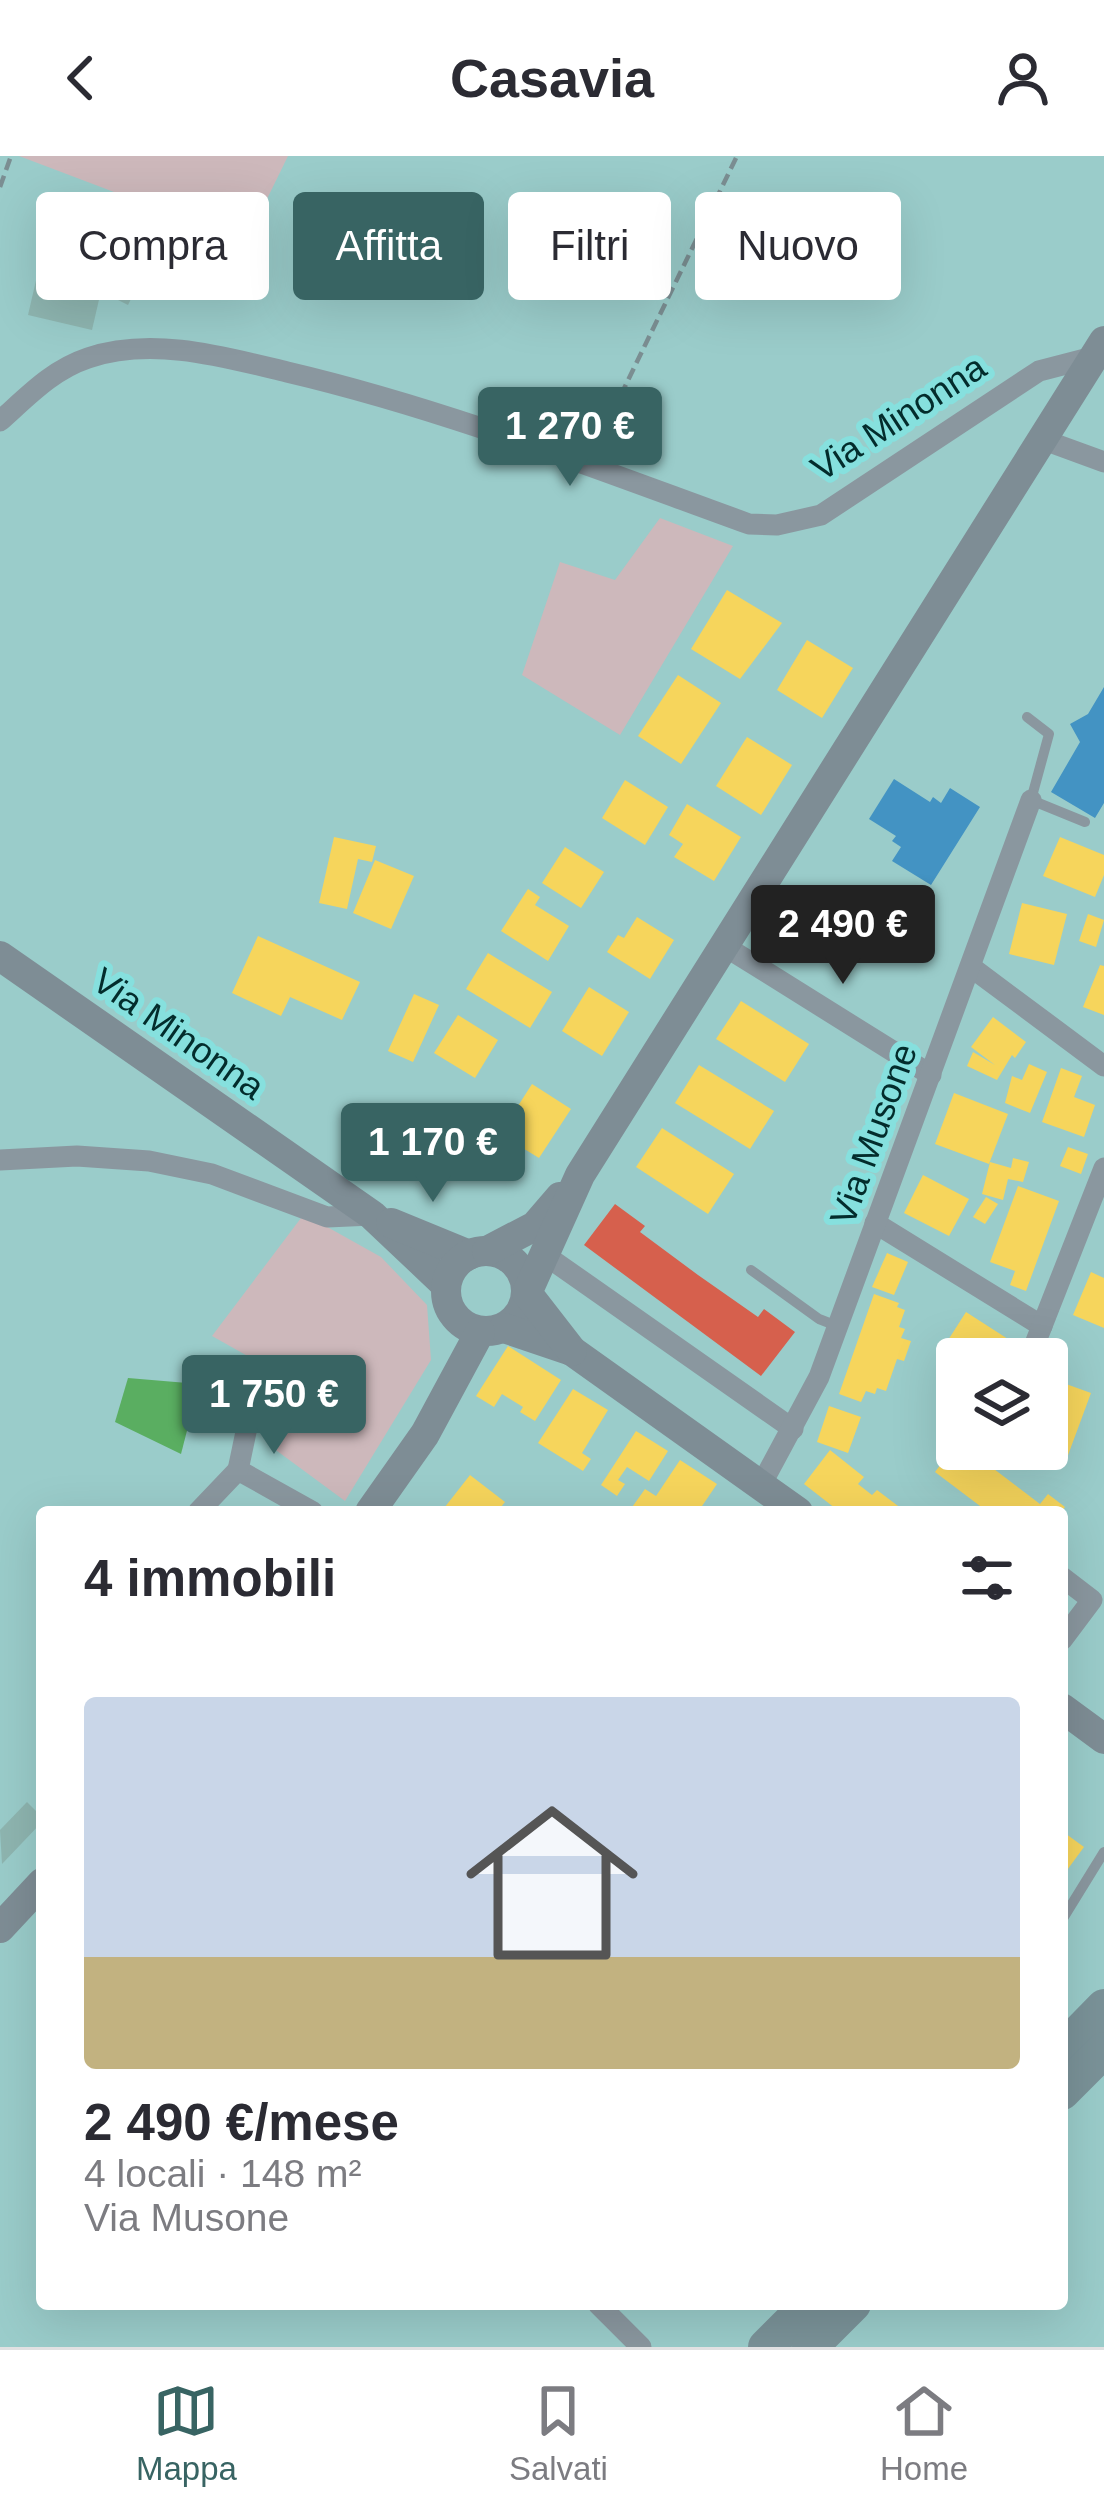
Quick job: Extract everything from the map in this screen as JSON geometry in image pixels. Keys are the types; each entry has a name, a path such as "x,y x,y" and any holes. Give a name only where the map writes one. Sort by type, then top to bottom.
{"highway":[{"path":"1068,2044 1104,2007"},
{"path":"1068,2086 1104,2050"},
{"path":"766,2347 803,2310"},
{"path":"810,2347 847,2310"}],"main road":[{"name":"Via Minonna","path":"449,1299 450,1272 535,1226 580,1175 1098,349"},
{"name":"Via Minonna","path":"0,956 372,1215 449,1299 460,1323 572,1352"},
{"name":"Via Minonna","path":"492,1330 520,1313 580,1175"},
{"name":"Via Minonna","path":"372,1215 478,1253 498,1252 516,1264 526,1293 572,1352 790,1506"},
{"path":"425,1434 445,1367 449,1299"},
{"path":"374,1506 492,1330"},
{"path":"1068,1712 1104,1739"},
{"path":"0,1928 36,1889"}],"street":[{"name":"Via Minonna","path":"0,422 48,376 90,357 140,348 219,356 336,383 495,432 749,524 777,525 821,515 1040,371 1098,349"},
{"path":"1044,440 1104,462"},
{"name":"Via Musone","path":"761,1485 819,1376 1031,800"},
{"path":"726,947 931,1075"},
{"path":"971,967 1104,1066"},
{"path":"0,1160 77,1156 149,1161 212,1174 327,1217 372,1215"},
{"path":"1037,1338 1104,1168"},
{"path":"875,1223 1042,1326"},
{"path":"545,1255 794,1429"},
{"path":"204,1506 238,1470 254,1394"},
{"path":"238,1470 302,1506"},
{"path":"1068,1582 1092,1600 1068,1632"},
{"path":"604,2310 641,2347"}],"lane":[{"path":"1027,716 1049,734 1031,800 1085,822"},
{"path":"752,1270 819,1319 837,1326"},
{"path":"1068,1910 1104,1852"}],"path":[{"path":"0,187 11,156"},
{"path":"587,465 736,156"}],"shaded area":[{"path":"19,156 288,156 269,195 114,192"},
{"path":"660,518 733,546 620,735 522,675 560,562 615,580"},
{"path":"304,1214 381,1257 427,1305 431,1360 345,1501 273,1448 287,1378 212,1336"}],"building: Abitazioni":[{"path":"727,590 782,623 740,679 691,649"},
{"path":"807,640 853,668 822,718 777,690"},
{"path":"678,675 721,703 681,764 638,736"},
{"path":"747,737 792,765 761,815 716,786"},
{"path":"625,780 668,807 645,845 602,818"},
{"path":"687,804 741,837 714,881 674,857 683,844 669,835"},
{"path":"334,837 376,846 372,862 358,859 347,909 319,903"},
{"path":"1060,837 1104,855 1104,875 1095,897 1043,876"},
{"path":"565,847 604,872 581,908 542,883"},
{"path":"375,860 414,876 391,929 353,913"},
{"path":"528,889 540,897 535,905 569,926 548,961 501,931"},
{"path":"1022,903 1067,914 1054,965 1009,954"},
{"path":"1088,914 1104,920 1096,947 1079,941"},
{"path":"637,917 674,940 650,979 607,952 618,935 624,938"},
{"path":"258,936 360,982 342,1020 290,997 281,1016 232,993"},
{"path":"488,953 552,992 530,1028 466,989"},
{"path":"1100,965 1104,966 1104,1015 1083,1007"},
{"path":"589,987 629,1012 602,1056 562,1031"},
{"path":"414,994 439,1005 413,1062 388,1051"},
{"path":"741,1001 809,1044 785,1082 716,1039"},
{"path":"458,1015 498,1040 475,1078 434,1053"},
{"path":"993,1017 1026,1042 997,1080 967,1066 973,1052 995,1065 971,1047"},
{"path":"1029,1064 1047,1072 1030,1113 1005,1103 1012,1076 1022,1080"},
{"path":"699,1065 774,1111 750,1149 675,1103"},
{"path":"1061,1068 1082,1076 1074,1097 1095,1105 1084,1137 1042,1122"},
{"path":"532,1084 571,1109 539,1158 500,1134"},
{"path":"954,1093 1008,1114 989,1164 935,1144"},
{"path":"418,1111 455,1133 431,1172 394,1150"},
{"path":"662,1128 734,1174 708,1214 636,1167"},
{"path":"1068,1147 1088,1154 1081,1174 1060,1166"},
{"path":"1013,1158 1029,1162 1023,1182 1008,1179 1003,1200 982,1194 990,1162 1011,1168"},
{"path":"923,1175 969,1199 949,1236 904,1213"},
{"path":"1018,1186 1059,1201 1026,1291 1010,1285 1015,1271 990,1262"},
{"path":"986,1197 998,1204 985,1224 973,1217"},
{"path":"887,1253 908,1262 894,1295 872,1287"},
{"path":"1091,1272 1104,1278 1104,1328 1073,1315"},
{"path":"874,1294 905,1310 901,1338 911,1341 904,1361 897,1359 886,1391 866,1391 861,1402 839,1394"},
{"path":"966,1312 1006,1338 949,1338"},
{"path":"508,1346 561,1380 535,1421 502,1394 494,1407 476,1396"},
{"path":"1068,1385 1091,1393 1068,1455"},
{"path":"573,1389 608,1410 582,1453 591,1459 583,1471 538,1443"},
{"path":"829,1406 861,1417 848,1453 817,1442"},
{"path":"636,1431 668,1451 649,1481 627,1467 618,1480 625,1484 617,1496 601,1485"},
{"path":"830,1450 864,1477 858,1484 872,1495 877,1490 898,1506 832,1506 804,1484"},
{"path":"680,1460 717,1484 702,1506 633,1506 645,1489 656,1496"},
{"path":"937,1470 995,1470 1040,1504 1048,1494 1064,1506 980,1506"},
{"path":"470,1475 505,1502 502,1506 446,1506"},
{"path":"1068,1835 1084,1847 1068,1869"}],"building: Negozi":[{"path":"615,1204 645,1226 640,1232 698,1275 758,1317 764,1309 795,1332 761,1376 584,1245"}],"building: Scuole":[{"path":"1104,687 1104,803 1095,818 1051,792 1080,742 1070,724 1088,714"},
{"path":"894,779 930,802 933,797 941,803 950,788 980,807 931,885 892,861 901,847 892,841 896,836 869,819"}],"building: Pubblico":[{"path":"128,1378 199,1384 181,1454 115,1422"}],"building: Altro":[{"path":"36,280 36,300 99,300 92,330 28,315"},
{"path":"27,1802 36,1811 36,1828 2,1864 0,1830"}]}
